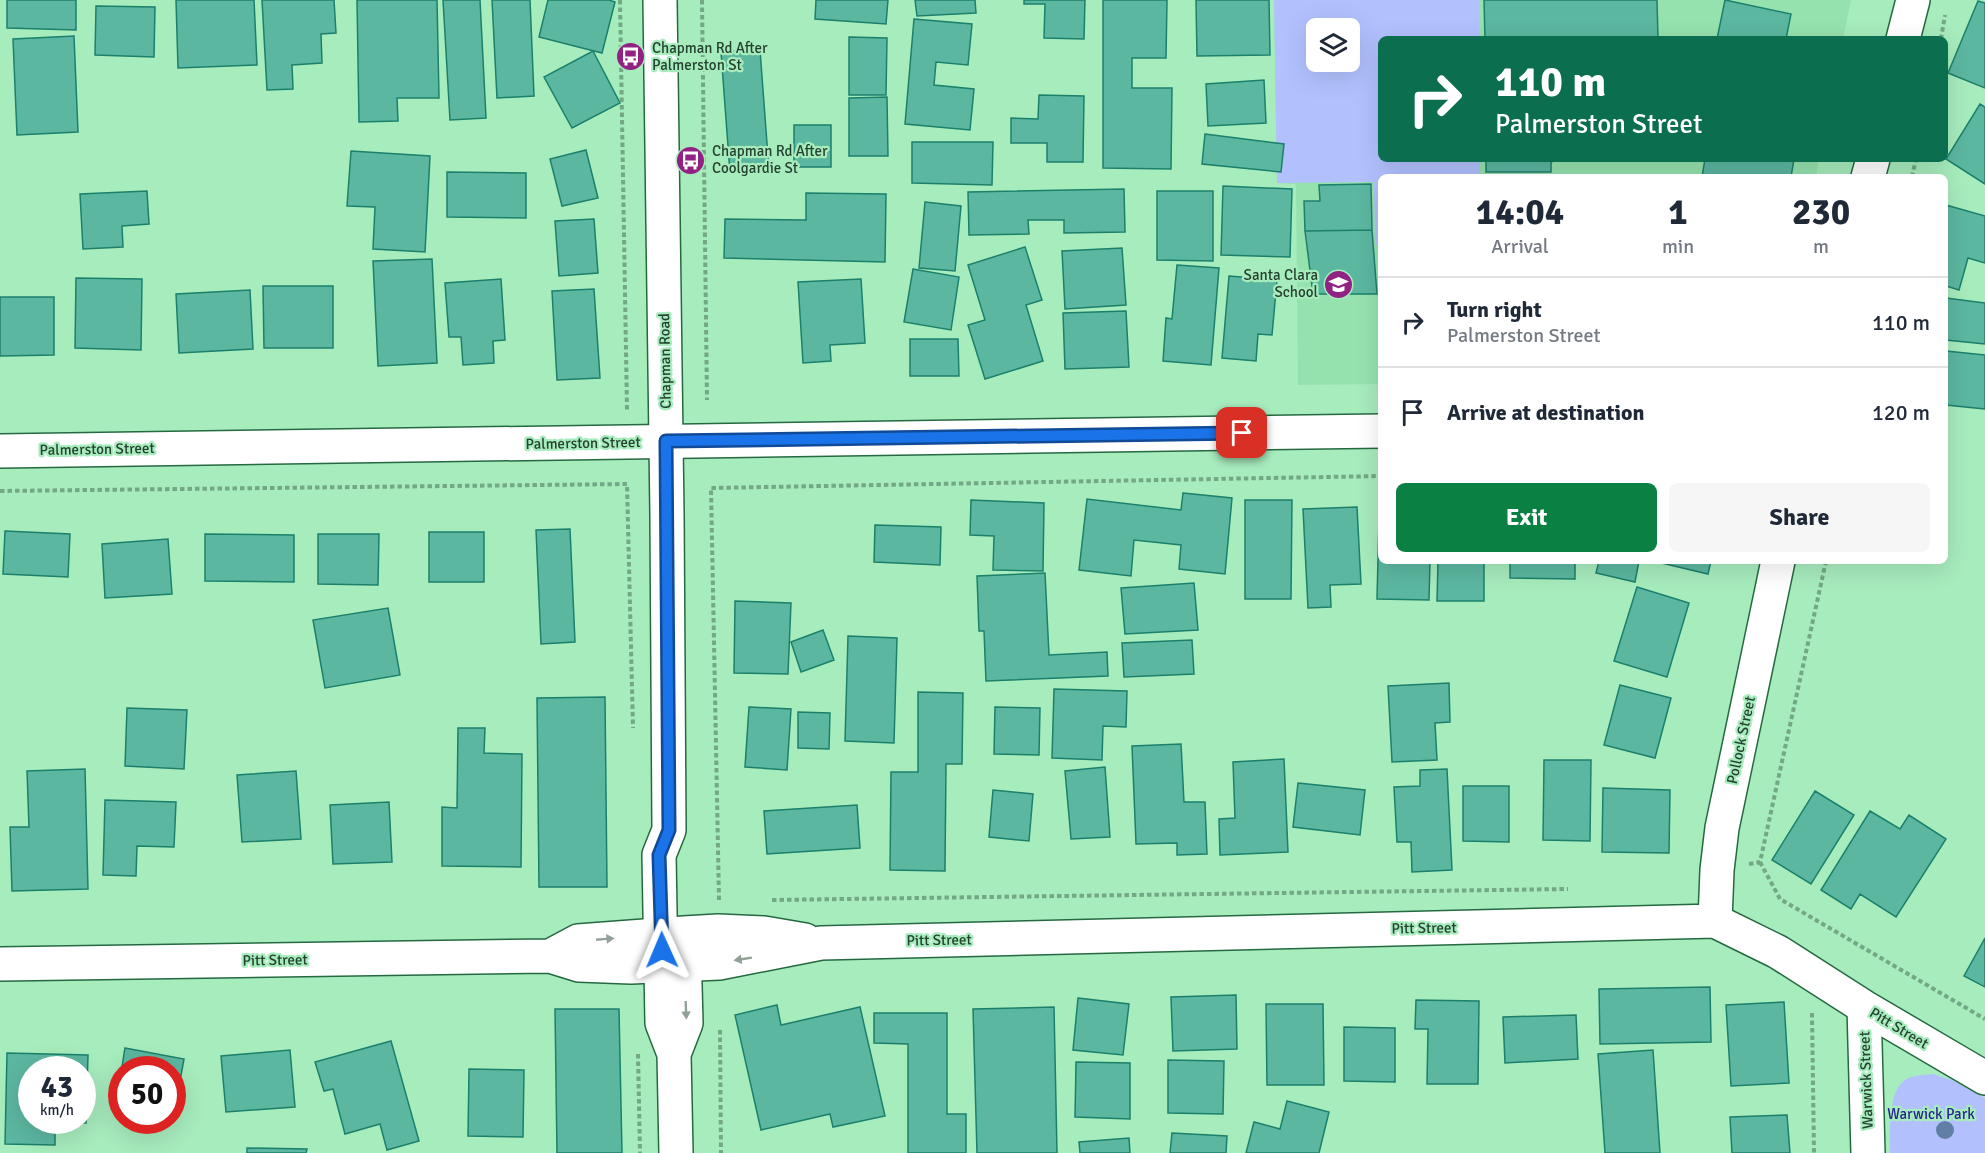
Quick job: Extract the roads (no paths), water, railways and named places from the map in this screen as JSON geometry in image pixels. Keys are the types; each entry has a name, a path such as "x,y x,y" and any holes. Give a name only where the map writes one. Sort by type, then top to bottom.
{"street":[{"name":"Chapman Road","path":"660,0 669,830 681,846 673,949 686,1023 674,1054 676,1153"},
{"path":"1904,36 1912,0"},
{"name":"Palmerston Street","path":"0,451 1378,431"},
{"name":"Pollock Street","path":"1715,921 1717,870 1722,828 1777,564"},
{"name":"Pitt Street","path":"0,964 550,956 579,965 631,967 718,931 764,933 821,943 1715,921 1778,952 1864,1007 1985,1078"},
{"name":"Warwick Street","path":"1864,1007 1868,1153"}],"place":[{"name":"Chapman Rd After Palmerston St","path":"631,57"},
{"name":"Chapman Rd After Coolgardie St","path":"691,160"},
{"name":"Santa Clara School","path":"1339,284"}],"park label":[{"name":"Warwick Park","path":"1931,1114"}]}
